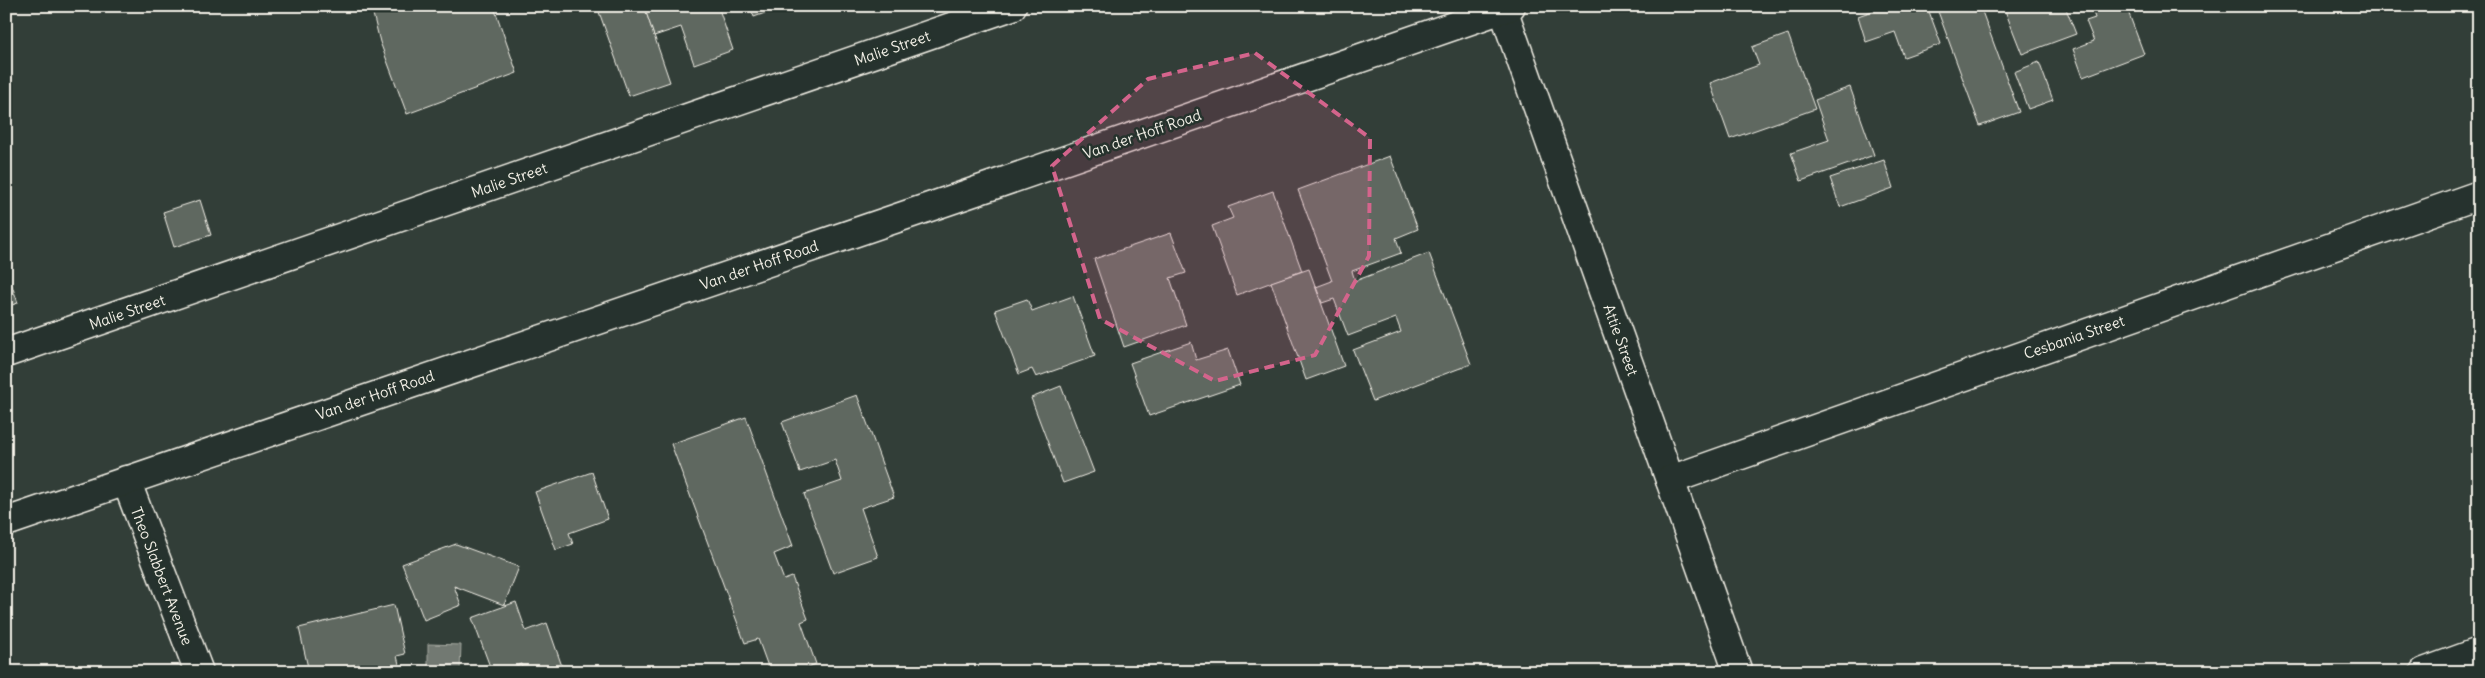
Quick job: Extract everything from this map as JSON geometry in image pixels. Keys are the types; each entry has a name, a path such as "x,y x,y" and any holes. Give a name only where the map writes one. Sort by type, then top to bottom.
{"street":[{"name":"Malie Street","path":"6,354 1012,6"},
{"name":"Van der Hoff Road","path":"6,522 947,202 1507,8"},
{"name":"Attie Street","path":"1507,8 1738,672"},
{"name":"Cesbania Street","path":"1670,480 2479,195"},
{"name":"Theo Slabbert Avenue","path":"126,480 199,672"},
{"path":"2424,672 2479,652"}],"highlighted area":[{"path":"1255,53 1370,138 1369,256 1315,355 1215,381 1100,319 1052,166 1148,79"}],"shaded area":[{"path":"428,644 461,645 460,672 428,672"}],"building":[{"path":"371,6 511,6 495,10 517,73 407,114 380,42"},
{"path":"614,6 644,6 670,82 629,96 599,12"},
{"path":"644,6 718,6 733,50 694,64 681,27 654,36"},
{"path":"750,6 784,6 754,17"},
{"path":"1886,6 1927,6 1941,44 1904,57 1895,32 1866,42 1858,16"},
{"path":"1936,6 1980,6 2019,112 1980,126"},
{"path":"2008,6 2065,6 2076,34 2022,54 2004,8"},
{"path":"2091,6 2126,6 2144,54 2083,77 2073,49 2094,41 2086,21 2095,18"},
{"path":"1788,34 1815,109 1730,139 1710,83 1759,65 1752,47"},
{"path":"2039,62 2053,100 2028,109 2014,72"},
{"path":"1850,87 1874,155 1801,181 1791,153 1829,140 1815,100"},
{"path":"1390,156 1418,229 1396,238 1401,253 1352,271 1355,281 1429,253 1471,364 1373,401 1353,350 1401,332 1396,318 1348,336 1334,299 1322,303 1316,287 1332,281 1298,190"},
{"path":"1884,160 1893,188 1840,207 1830,178"},
{"path":"1273,191 1302,271 1237,295 1212,226 1233,218 1228,207"},
{"path":"200,200 211,235 174,247 163,212"},
{"path":"1171,233 1186,273 1170,278 1186,325 1124,347 1094,259"},
{"path":"1309,269 1344,366 1306,380 1271,282"},
{"path":"9,277 18,303 6,307 6,278"},
{"path":"1073,296 1095,356 1036,377 1032,369 1019,374 995,310 1027,299 1032,311"},
{"path":"1191,342 1196,360 1228,350 1240,385 1149,416 1130,363"},
{"path":"1061,386 1094,472 1063,483 1031,398"},
{"path":"857,395 894,497 861,508 878,557 833,573 804,494 842,481 835,460 800,472 782,422"},
{"path":"746,417 793,546 774,554 784,580 792,577 808,619 801,622 816,664 796,672 770,672 758,639 745,643 671,444"},
{"path":"592,472 608,519 569,533 573,544 556,550 535,492"},
{"path":"456,544 519,567 504,605 454,586 461,605 424,620 402,564"},
{"path":"516,602 526,631 547,623 564,672 524,672 521,664 502,672 492,672 472,618"},
{"path":"394,605 405,654 397,656 401,672 361,672 359,664 326,672 309,672 299,628"}]}
